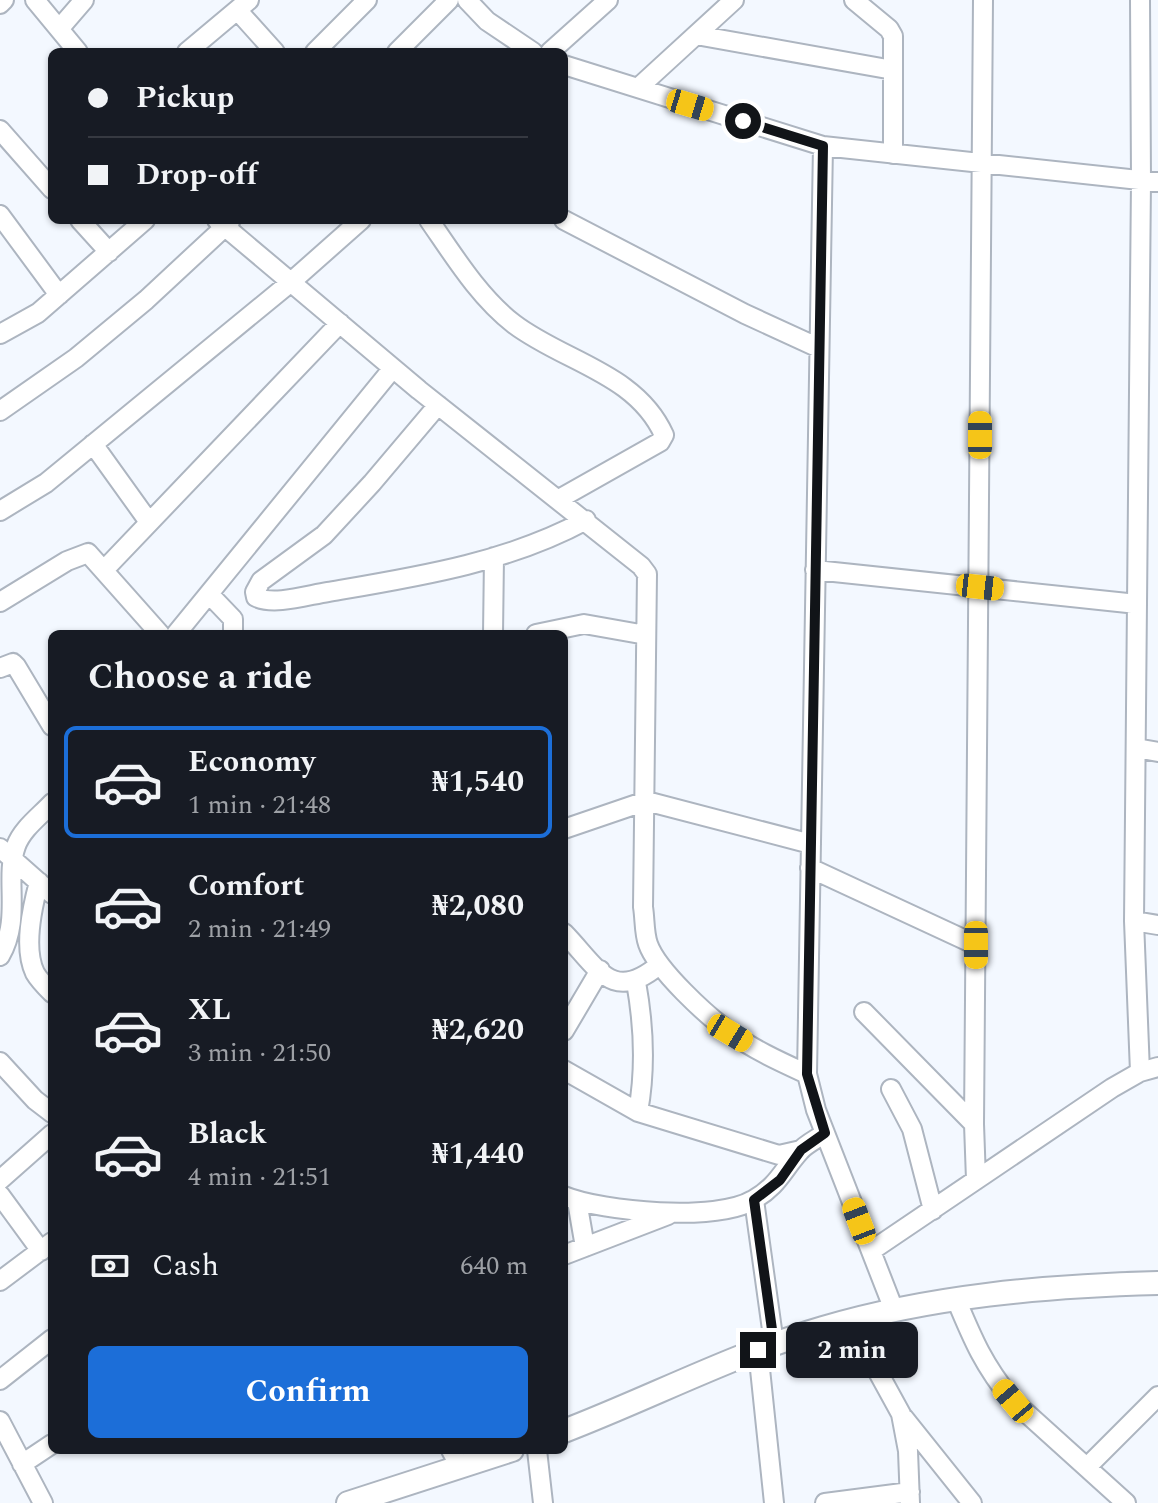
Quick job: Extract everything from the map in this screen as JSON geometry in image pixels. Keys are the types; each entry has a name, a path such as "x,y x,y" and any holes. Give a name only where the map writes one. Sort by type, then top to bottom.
{"main road":[{"path":"568,1429 766,1347 894,1310 956,1299 1049,1289 1158,1283"},
{"path":"348,1503 455,1458 485,1454"}],"street":[{"path":"35,0 75,48"},
{"path":"59,29 84,0"},
{"path":"319,48 367,0"},
{"path":"401,48 449,0"},
{"path":"467,0 487,21 527,48"},
{"path":"554,48 608,0"},
{"path":"638,88 734,0"},
{"path":"854,0 889,29 893,36 893,154"},
{"path":"976,1180 983,0"},
{"path":"871,1251 1112,1088 1149,1069 1134,921 1139,443 1150,181 1140,0"},
{"path":"192,48 244,5 272,48"},
{"path":"696,35 893,70"},
{"path":"568,66 823,146 1150,181"},
{"path":"0,130 48,184"},
{"path":"823,146 807,1074 825,1133 894,1310"},
{"path":"0,215 59,295"},
{"path":"568,222 745,314 819,348"},
{"path":"84,224 109,252"},
{"path":"0,334 38,313 140,224"},
{"path":"3,410 88,349 146,300 223,224"},
{"path":"225,224 393,368 590,524 647,574 643,907 647,943 659,965 730,1033 775,1060 807,1074"},
{"path":"0,511 39,487 93,444 291,282 356,224"},
{"path":"432,224 455,258 511,322 632,391 659,424 664,435 660,442 559,499"},
{"path":"104,570 340,323"},
{"path":"182,630 219,604 393,368"},
{"path":"438,405 324,535 261,581 255,592 256,597 285,599 431,574 494,560 590,524"},
{"path":"1139,443 1158,447"},
{"path":"93,444 149,522"},
{"path":"0,602 74,558 88,553 156,630"},
{"path":"493,630 494,560"},
{"path":"815,570 1137,604"},
{"path":"219,604 235,625 234,630"},
{"path":"555,630 584,624 646,635"},
{"path":"0,668 13,663 16,666 48,719"},
{"path":"1136,748 1158,752"},
{"path":"568,828 646,801 811,844"},
{"path":"43,969 31,949 32,908 22,834 48,807"},
{"path":"810,868 976,945"},
{"path":"0,956 26,871"},
{"path":"1134,921 1158,925"},
{"path":"568,937 610,979 625,984 636,982 659,965"},
{"path":"568,1024 600,970"},
{"path":"636,982 645,1070 638,1112"},
{"path":"864,1012 974,1124"},
{"path":"0,1062 48,1110"},
{"path":"568,1072 638,1112 779,1155 801,1150"},
{"path":"891,1089 912,1129 933,1210"},
{"path":"570,1199 619,1210 674,1212 722,1209 754,1200 780,1180 801,1150 825,1133"},
{"path":"0,1180 48,1138"},
{"path":"0,1195 46,1246 0,1281"},
{"path":"570,1199 585,1247"},
{"path":"754,1200 774,1503"},
{"path":"568,1253 674,1212"},
{"path":"956,1299 981,1358 998,1383 1013,1401 1126,1503"},
{"path":"850,1321 901,1414 972,1503"},
{"path":"0,1380 48,1342"},
{"path":"1087,1467 1158,1396"},
{"path":"825,1503 910,1498 908,1451 901,1414"},
{"path":"0,1421 43,1503"},
{"path":"22,1464 48,1447"},
{"path":"537,1454 543,1503"}],"route":[{"path":"743,121 823,146 807,1074 825,1133 801,1150 780,1180 754,1200 774,1344 758,1350"}]}
